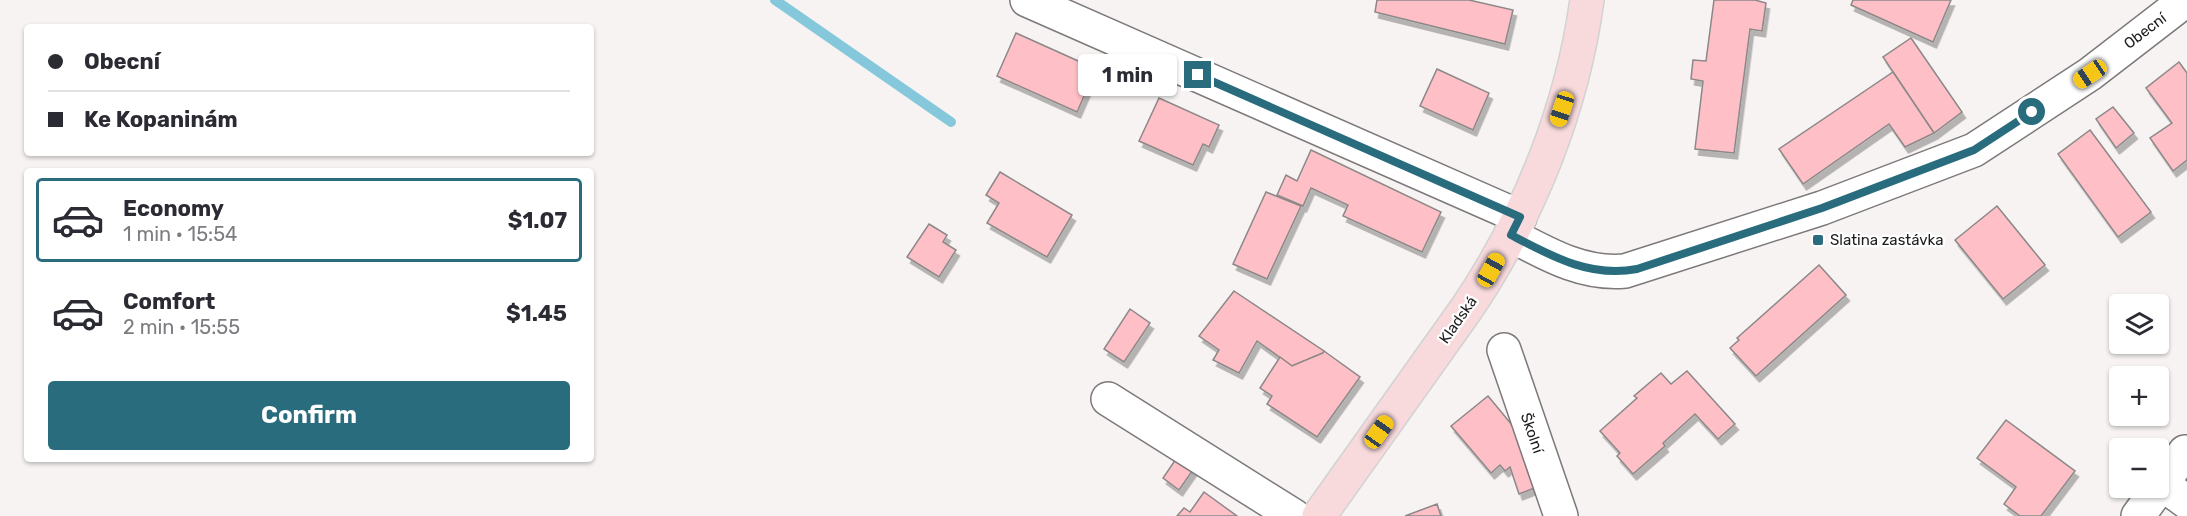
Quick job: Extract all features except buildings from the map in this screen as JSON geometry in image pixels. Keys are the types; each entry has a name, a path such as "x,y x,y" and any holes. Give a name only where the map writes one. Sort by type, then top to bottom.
{"main road":[{"name":"Kladská","path":"1319,516 1467,308 1515,226 1550,146 1562,109 1577,54 1587,0"}],"street":[{"name":"Obecní","path":"1027,0 1515,226 1583,268 1611,273 1625,271 1822,208 1974,150 2090,74 2186,0"},
{"name":"Školní","path":"1504,350 1561,516"},
{"path":"1108,399 1294,516"},
{"path":"2139,516 2174,493 2185,452"}],"waterway":[{"path":"775,0 951,122"}],"place":[{"name":"Slatina zastávka","path":"1818,240"}],"route":[{"path":"1198,75 1520,217 1511,235 1570,264 1611,273 1637,269 1822,208 1974,150 2032,112"}]}
